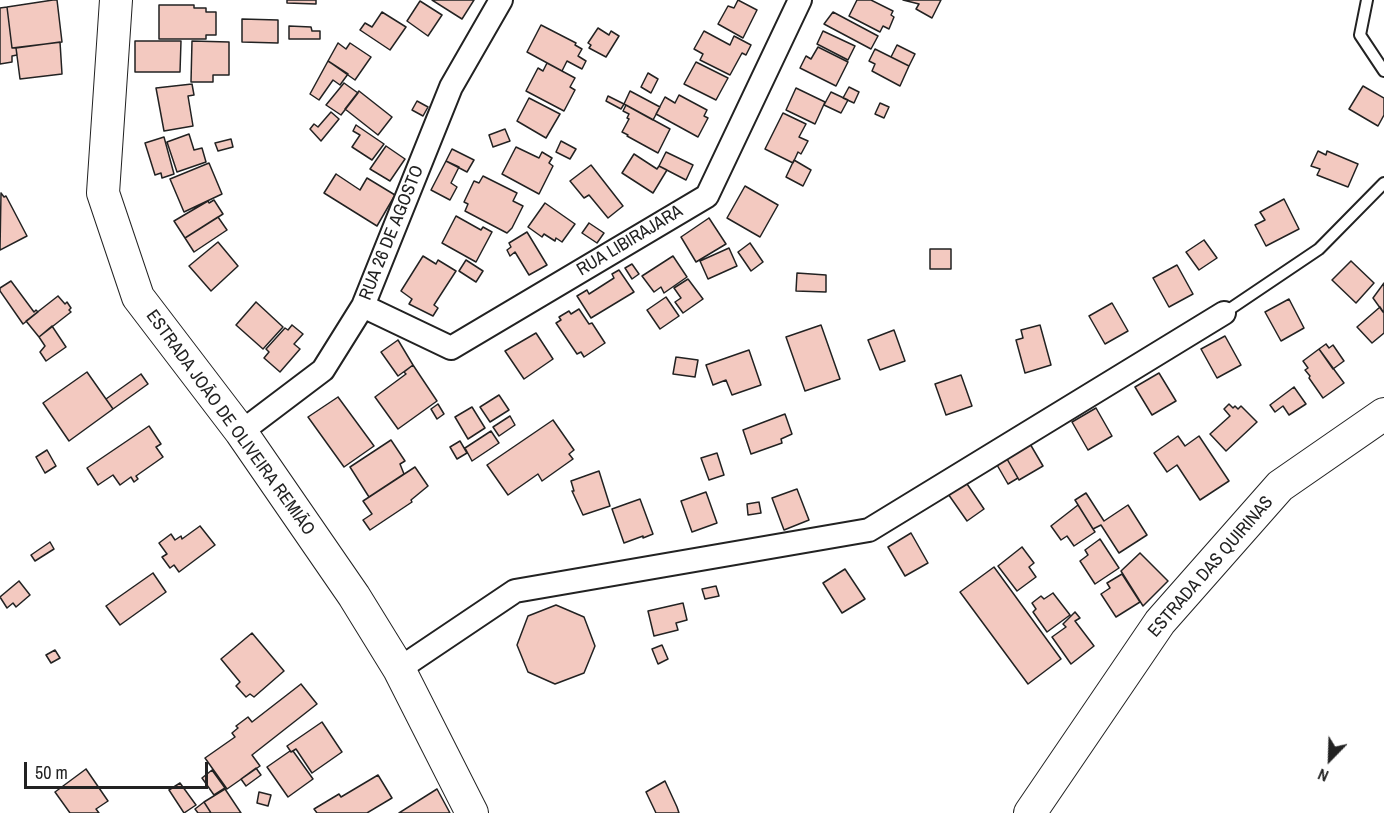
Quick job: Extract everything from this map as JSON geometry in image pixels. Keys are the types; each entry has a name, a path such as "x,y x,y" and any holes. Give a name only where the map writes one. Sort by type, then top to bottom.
{"main road":[{"name":"ESTRADA JOÃO DE OLIVEIRA REMIÃO","path":"116,0 103,193 138,297 240,432 354,596 399,669 471,813"},
{"name":"ESTRADA DAS QUIRINAS","path":"1030,813 1160,622 1280,486 1384,414"}],"street":[{"name":"RUA 26 DE AGOSTO","path":"240,432 323,370 363,306 451,87 501,0"},
{"name":"RUA LIBIRAJARA","path":"363,306 452,348 707,196 800,0"},
{"path":"399,669 515,591 869,530 1224,313"}],"lane":[{"path":"1367,0 1360,35 1384,71"},
{"path":"1224,313 1319,249 1384,183"}],"building":[{"path":"57,0 62,42 12,48 7,7"},
{"path":"287,0 316,0 316,4 287,3"},
{"path":"432,0 474,0 462,19"},
{"path":"738,0 757,10 743,38 718,24 728,6 734,8"},
{"path":"857,0 871,0 893,11 891,15 894,17 889,29 883,26 880,32 849,16"},
{"path":"903,0 941,0 932,18 916,9 919,4"},
{"path":"420,1 442,15 428,36 407,21"},
{"path":"159,5 194,5 194,8 206,8 206,12 216,12 216,35 206,35 206,39 159,39"},
{"path":"7,7 12,48 16,48 17,55 12,56 12,62 0,64 0,8"},
{"path":"382,12 406,27 390,50 360,30 365,23 372,27"},
{"path":"833,12 878,36 871,49 824,24"},
{"path":"242,19 278,20 278,43 242,42"},
{"path":"541,25 576,43 575,45 582,49 578,56 586,61 582,69 567,61 562,71 527,52"},
{"path":"289,26 311,27 312,31 320,31 320,39 289,39"},
{"path":"598,28 609,35 611,31 619,36 606,57 589,48 591,45 588,43"},
{"path":"704,31 730,45 734,36 751,45 746,55 742,53 730,75 700,60 703,54 694,49"},
{"path":"823,31 855,46 848,60 817,44"},
{"path":"135,41 181,41 180,72 135,72"},
{"path":"192,41 229,42 229,75 213,75 213,82 191,82"},
{"path":"60,42 62,74 20,79 16,48"},
{"path":"338,43 346,49 350,43 371,57 355,80 328,61"},
{"path":"897,45 915,54 909,66 891,57"},
{"path":"818,47 848,62 836,86 800,68 806,56 811,59"},
{"path":"875,49 909,66 900,86 872,71 875,64 869,61"},
{"path":"328,61 348,74 340,85 333,80 319,100 310,94"},
{"path":"696,62 728,78 716,100 684,84"},
{"path":"547,63 575,78 570,87 575,90 564,111 526,91 538,68 543,71"},
{"path":"648,73 658,79 651,93 641,87"},
{"path":"344,83 358,93 341,115 326,105"},
{"path":"192,84 194,95 188,96 193,126 164,131 156,88"},
{"path":"1363,86 1384,98 1384,115 1378,126 1349,109"},
{"path":"849,87 859,92 854,103 843,98"},
{"path":"796,88 825,102 815,124 786,110"},
{"path":"359,91 392,117 378,135 345,109"},
{"path":"630,91 660,107 653,120 624,104"},
{"path":"831,92 848,100 841,113 824,105"},
{"path":"679,95 707,110 704,116 708,118 698,137 656,114 665,97 675,103"},
{"path":"608,96 624,104 621,109 606,101"},
{"path":"529,98 560,114 546,138 517,121"},
{"path":"417,101 428,107 423,116 412,110"},
{"path":"880,103 889,107 884,118 875,114"},
{"path":"626,105 670,129 658,153 622,132 629,119 627,118 629,114 623,111"},
{"path":"331,112 339,119 321,141 310,129 314,124 318,127"},
{"path":"783,113 806,124 799,137 808,141 801,154 798,152 793,163 765,149"},
{"path":"356,125 384,144 372,160 352,147 360,135 353,131"},
{"path":"505,129 510,141 493,147 489,135"},
{"path":"189,134 194,150 202,148 206,162 177,172 167,142"},
{"path":"164,137 174,174 162,178 161,173 155,175 145,143"},
{"path":"231,139 233,147 218,151 215,143"},
{"path":"561,141 576,149 570,159 556,152"},
{"path":"386,146 405,159 390,181 370,169"},
{"path":"516,147 539,158 542,152 552,158 549,163 553,166 539,194 502,174"},
{"path":"452,149 474,160 467,172 446,161"},
{"path":"1318,151 1326,155 1327,151 1358,164 1348,187 1317,175 1320,169 1311,166"},
{"path":"666,152 693,165 686,180 659,166"},
{"path":"634,154 657,169 659,166 667,170 653,193 622,173"},
{"path":"794,160 811,170 803,186 786,177"},
{"path":"446,161 459,167 451,183 457,187 450,200 431,190"},
{"path":"209,163 222,194 184,212 170,179"},
{"path":"591,165 623,206 608,218 589,195 584,198 570,181"},
{"path":"336,174 360,190 367,178 395,195 377,226 324,193"},
{"path":"483,176 517,193 513,201 523,206 507,233 465,211 468,204 464,202 474,181 479,183"},
{"path":"745,186 778,205 760,237 727,218"},
{"path":"1,193 4,197 6,196 27,236 0,250"},
{"path":"1284,199 1299,229 1266,246 1255,225 1265,220 1260,212"},
{"path":"214,200 223,214 185,238 174,221 208,201 209,203"},
{"path":"545,203 575,224 562,242 556,238 555,241 544,234 542,237 528,227"},
{"path":"456,216 481,230 483,227 492,232 476,262 442,243"},
{"path":"218,217 227,230 194,252 185,238"},
{"path":"709,218 726,244 696,262 681,237"},
{"path":"589,223 604,233 597,243 582,233"},
{"path":"527,232 547,265 529,275 515,252 510,256 507,250 511,247 509,243"},
{"path":"1204,240 1217,258 1199,270 1186,252"},
{"path":"218,242 238,266 211,291 189,266"},
{"path":"750,243 763,262 751,271 738,252"},
{"path":"729,248 737,266 708,279 700,261"},
{"path":"930,249 951,249 951,269 930,269"},
{"path":"423,256 436,264 438,260 456,271 434,305 438,308 433,316 409,304 412,299 401,291"},
{"path":"673,256 687,277 664,293 661,287 654,292 642,276"},
{"path":"466,260 483,271 476,282 459,271"},
{"path":"1351,261 1374,283 1356,303 1332,280"},
{"path":"632,264 639,274 632,279 625,268"},
{"path":"1177,265 1193,294 1169,307 1153,278"},
{"path":"619,270 634,292 591,318 577,296 587,290 589,294 614,278 612,274"},
{"path":"797,273 826,275 826,292 796,291"},
{"path":"688,279 703,299 683,313 675,302 681,298 674,288"},
{"path":"11,281 34,312 36,310 38,312 23,324 0,291 0,288"},
{"path":"1384,283 1384,311 1383,312 1373,298"},
{"path":"58,296 65,304 67,302 71,312 39,337 26,321"},
{"path":"666,297 679,316 660,329 647,310"},
{"path":"1289,299 1304,328 1281,341 1265,312"},
{"path":"256,302 283,327 263,349 236,325"},
{"path":"1112,303 1128,331 1105,344 1089,316"},
{"path":"1380,307 1384,313 1384,333 1372,343 1357,327"},
{"path":"579,309 589,324 592,323 605,343 584,357 581,352 577,354 556,323 561,320 559,317 569,311 571,314"},
{"path":"292,325 303,334 294,344 300,349 280,372 264,358 269,352 266,349 285,328 288,330"},
{"path":"821,325 840,379 805,391 786,337"},
{"path":"1040,325 1051,365 1025,373 1016,340 1023,338 1021,330"},
{"path":"52,326 66,347 46,361 40,352 45,346 39,337"},
{"path":"894,330 905,361 880,370 868,340"},
{"path":"536,333 553,359 524,379 505,351"},
{"path":"1225,336 1241,365 1217,378 1201,349"},
{"path":"398,340 413,365 398,376 381,352"},
{"path":"1326,344 1329,348 1333,345 1344,361 1333,369 1319,349"},
{"path":"1319,349 1344,383 1323,398 1309,378 1305,370 1308,368 1303,361"},
{"path":"749,350 761,385 732,395 726,380 713,385 706,365"},
{"path":"676,357 698,360 695,377 673,374"},
{"path":"413,365 437,401 398,429 375,397 406,374 404,372"},
{"path":"87,372 113,409 69,441 43,403"},
{"path":"1159,373 1176,401 1152,415 1135,387"},
{"path":"141,374 148,384 113,409 106,399"},
{"path":"961,375 972,406 946,415 935,384"},
{"path":"1294,387 1306,404 1289,415 1283,406 1275,412 1270,405"},
{"path":"499,395 509,410 490,422 480,407"},
{"path":"338,397 374,446 344,467 308,417"},
{"path":"438,404 444,414 437,419 431,409"},
{"path":"1229,404 1238,409 1241,406 1257,422 1226,451 1210,434 1230,416 1224,409"},
{"path":"472,407 485,428 468,439 455,417"},
{"path":"1096,408 1112,436 1088,450 1072,422"},
{"path":"785,414 792,434 781,439 782,443 751,454 743,430"},
{"path":"510,416 515,425 499,436 493,427"},
{"path":"553,420 574,450 569,454 573,459 542,481 538,474 508,495 487,465"},
{"path":"149,426 161,444 156,447 163,457 136,476 138,479 134,482 131,477 120,485 113,475 98,485 87,468"},
{"path":"491,431 499,443 472,461 465,448"},
{"path":"1178,436 1185,446 1199,436 1229,481 1200,500 1177,465 1167,472 1154,453"},
{"path":"1026,437 1043,466 1019,480 1003,452"},
{"path":"391,440 405,461 400,464 404,474 369,497 350,467"},
{"path":"460,441 467,453 457,459 450,447"},
{"path":"47,450 56,466 45,473 36,457"},
{"path":"1003,452 1018,478 1008,484 993,458"},
{"path":"717,453 724,475 709,480 701,458"},
{"path":"415,467 428,486 411,500 412,502 370,530 363,520 372,514 363,501"},
{"path":"599,471 610,506 583,515 572,491 574,491 571,481"},
{"path":"963,478 984,509 967,521 946,491"},
{"path":"797,489 809,520 784,530 772,498"},
{"path":"706,492 717,523 692,532 681,501"},
{"path":"1086,493 1104,521 1128,505 1147,535 1119,553 1101,525 1093,529 1075,500"},
{"path":"640,499 653,534 624,543 612,509"},
{"path":"759,502 761,513 748,515 747,504"},
{"path":"1078,505 1095,532 1074,546 1067,536 1061,540 1051,526"},
{"path":"200,526 215,545 179,572 174,565 170,568 162,557 167,554 159,543 171,534 175,540 181,536 182,539"},
{"path":"911,533 928,563 905,576 888,547"},
{"path":"1100,539 1119,568 1095,584 1080,561 1088,555 1085,550"},
{"path":"50,542 54,549 35,561 31,555"},
{"path":"1022,547 1034,563 1029,567 1036,577 1017,591 998,566"},
{"path":"1140,553 1168,581 1143,606 1121,571"},
{"path":"994,567 1061,659 1028,684 960,592"},
{"path":"845,569 865,599 842,613 823,583"},
{"path":"153,573 166,592 120,625 106,606"},
{"path":"1122,574 1140,602 1116,617 1101,594 1110,588 1107,583"},
{"path":"19,581 30,595 16,607 13,603 7,608 0,597"},
{"path":"716,586 719,596 705,599 702,589"},
{"path":"1053,593 1070,615 1047,632 1033,612 1036,609 1032,603 1041,596 1044,599"},
{"path":"683,603 687,620 676,623 678,630 654,636 648,611"},
{"path":"556,605 584,617 595,646 584,673 555,684 528,672 517,645 528,616"},
{"path":"1075,612 1080,618 1075,621 1094,646 1071,664 1052,637 1066,627 1063,624"},
{"path":"252,633 284,671 254,697 250,694 246,697 236,686 240,682 221,659"},
{"path":"662,645 668,659 658,664 652,649"},
{"path":"55,650 60,658 51,663 46,655"},
{"path":"301,684 317,704 252,755 260,766 227,789 205,758 235,737 232,733 238,728 236,726 248,717 252,722"},
{"path":"322,722 342,752 312,773 296,749 291,752 287,746"},
{"path":"293,751 313,779 288,797 267,767"},
{"path":"256,768 261,775 246,786 241,779"},
{"path":"86,769 108,801 96,809 99,813 70,813 55,792"},
{"path":"212,770 225,788 214,795 202,778"},
{"path":"378,775 392,798 367,813 317,813 314,809 339,794 341,797"},
{"path":"665,781 679,813 656,813 646,792"},
{"path":"180,783 196,805 184,813 169,790"},
{"path":"225,789 241,813 211,813 204,802"},
{"path":"437,789 450,813 399,813"},
{"path":"259,792 271,795 268,806 257,803"},
{"path":"204,802 211,813 198,813 195,809"}]}
